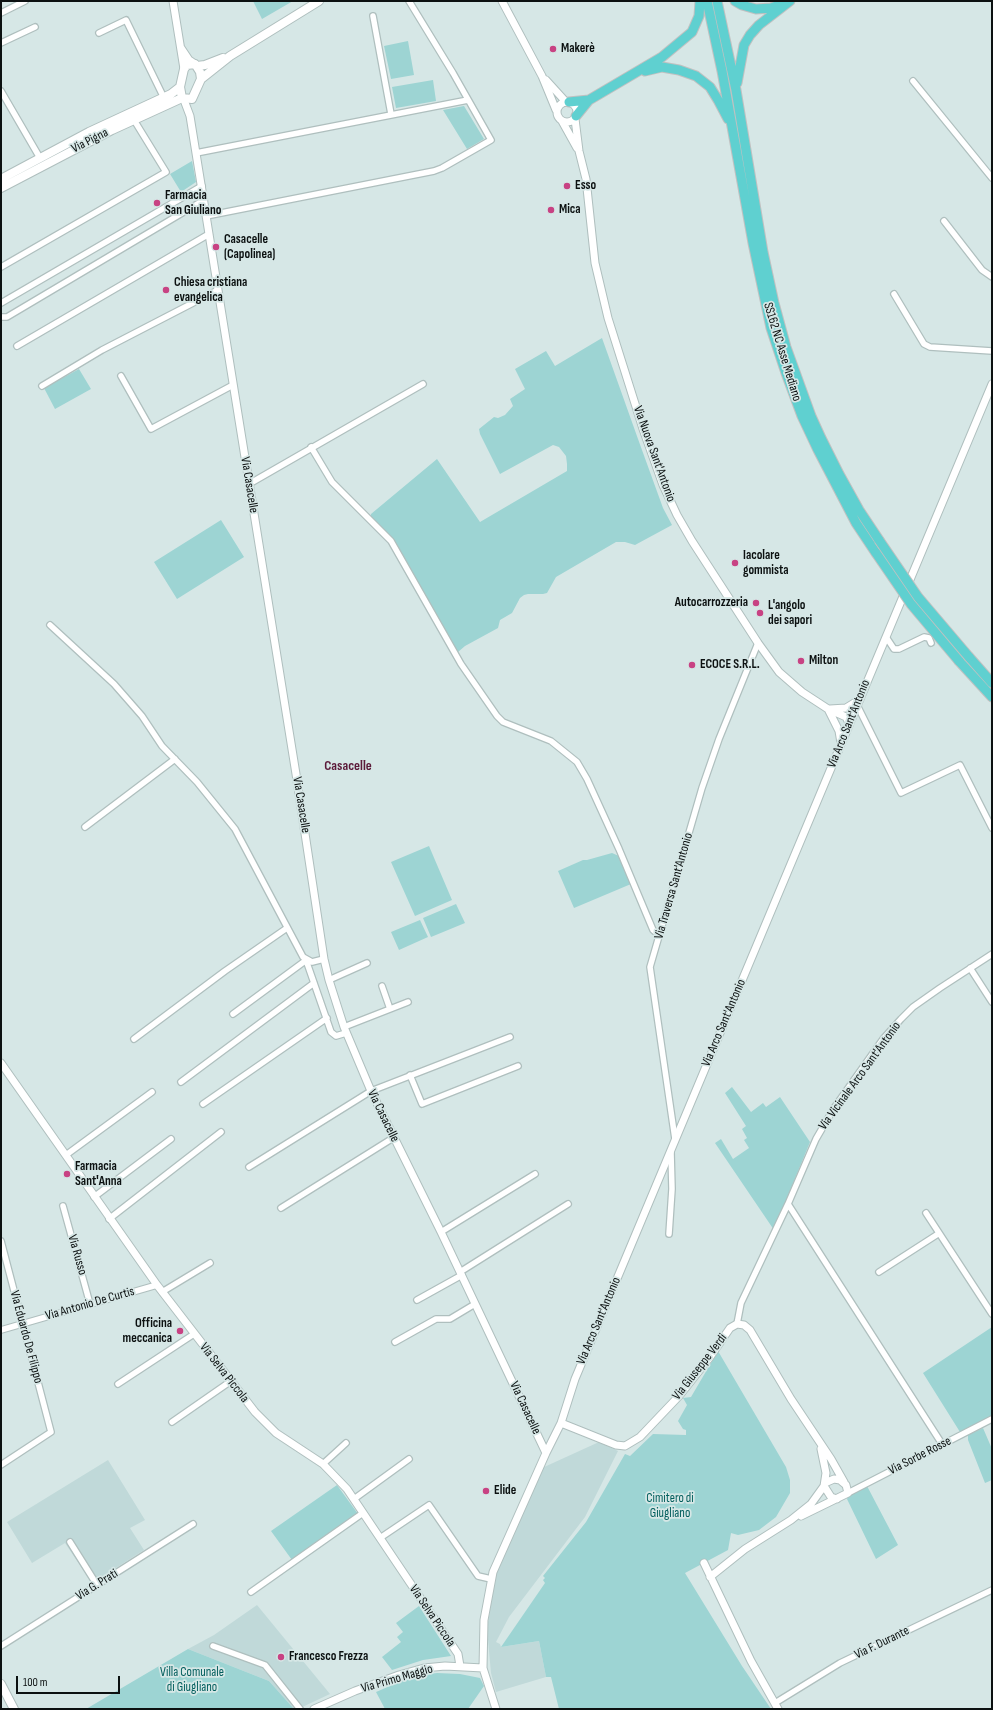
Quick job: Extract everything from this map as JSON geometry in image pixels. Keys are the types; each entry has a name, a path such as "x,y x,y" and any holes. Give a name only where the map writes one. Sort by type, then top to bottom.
{"highway":[{"path":"576,117 589,100 662,57 692,32 699,16 700,1"},
{"name":"SS162 NC Asse Mediano","path":"707,1 722,71 753,243 771,328 802,416 836,487 856,523 876,554 911,604 959,662 992,697"},
{"name":"SS162 NC Asse Mediano","path":"718,1 736,90 757,216 774,303 794,371 821,438 859,510 878,540 918,597 992,683"},
{"path":"735,1 742,5 756,9 771,8 789,1"},
{"path":"736,90 744,45 750,35 766,18 789,1"},
{"path":"635,74 662,67 679,70 696,76 710,87 733,131"},
{"path":"567,102 589,100"}],"main road":[{"path":"230,56 205,65 188,65 184,69 180,87 186,99 201,79 230,56 319,1"},
{"path":"196,65 200,72 201,79"},
{"path":"1,179 89,132 164,98 180,87"},
{"name":"Via Pigna","path":"1,188 134,120 186,99"},
{"path":"1,1684 14,1709"}],"street":[{"path":"1,13 25,1"},
{"path":"172,1 184,69"},
{"path":"206,216 442,168 491,140 409,1"},
{"name":"Via Nuova Sant'Antonio","path":"502,1 542,76 557,116 562,121 579,151"},
{"path":"373,16 391,114"},
{"path":"100,33 126,20 164,98"},
{"path":"1,43 35,27"},
{"path":"180,46 189,60 196,65"},
{"name":"Via Nuova Sant'Antonio","path":"542,76 567,102 576,109 579,151 586,179 595,263 608,318 663,485 677,515 692,541 758,643 779,672 791,683 828,709 846,717 849,723"},
{"path":"913,81 992,178"},
{"path":"1,91 40,158"},
{"name":"Via Casacelle","path":"186,99 202,186 324,959 329,980 345,1030 371,1091 441,1232 546,1453"},
{"path":"196,153 468,100"},
{"path":"556,110 560,104 567,102"},
{"path":"562,121 569,122 576,117"},
{"path":"1,267 166,172 134,120"},
{"path":"1,303 202,186"},
{"path":"1,317 7,317 204,200"},
{"path":"944,221 982,270 992,277"},
{"path":"17,346 209,234"},
{"path":"42,386 102,350 218,290"},
{"path":"894,294 924,344 930,347 992,351"},
{"path":"121,376 151,429 233,385"},
{"path":"249,484 423,384"},
{"name":"Via Arco Sant'Antonio","path":"496,1709 483,1668 484,1620 491,1579 546,1453 561,1423 575,1379 992,384"},
{"path":"312,447 332,482 391,541 461,664 497,716 503,722 552,741 577,762 587,779 619,849 652,930 660,936"},
{"path":"50,625 114,684 142,716 162,746 175,758 235,829 305,960 331,1032 334,1036 408,1002"},
{"path":"886,637 894,649 899,649 924,637 929,638 931,643"},
{"name":"Via Traversa Sant'Antonio","path":"675,1139 650,967 702,788 719,739 758,643"},
{"path":"841,743 839,731 828,709 846,708 858,702 902,793 960,765 992,828"},
{"path":"85,827 175,758"},
{"path":"134,1039 225,971 287,928"},
{"name":"Via Vicinale Arco Sant'Antonio","path":"737,1324 741,1303 788,1204 816,1139 834,1108 883,1039 913,1007 992,954"},
{"path":"305,960 312,962 324,959"},
{"path":"233,1014 305,960"},
{"path":"329,980 367,963"},
{"path":"970,968 992,1002"},
{"path":"181,1082 314,983"},
{"path":"382,986 390,1009"},
{"path":"203,1104 327,1018"},
{"path":"249,1167 371,1091 510,1037"},
{"name":"Via Selva Piccola","path":"1,1063 109,1219 162,1292 267,1426 323,1464 339,1480 354,1499 458,1654 460,1666"},
{"path":"410,1075 422,1104 518,1066"},
{"path":"66,1155 152,1092"},
{"path":"109,1219 221,1132"},
{"path":"281,1208 394,1138"},
{"path":"94,1197 171,1139"},
{"path":"669,1234 672,1189 671,1148"},
{"path":"441,1232 535,1174"},
{"path":"416,1300 461,1274 568,1204"},
{"path":"788,1204 942,1444"},
{"name":"Via Russo","path":"63,1206 90,1304"},
{"path":"926,1213 938,1234 987,1304 992,1314"},
{"path":"879,1272 938,1234"},
{"name":"Via Eduardo De Filippo","path":"1,1241 51,1432 1,1465"},
{"path":"162,1292 210,1262"},
{"name":"Via Antonio De Curtis","path":"1,1330 157,1285"},
{"path":"395,1342 436,1320 450,1319 475,1304"},
{"name":"Via Giuseppe Verdi","path":"561,1423 616,1445 625,1446 640,1437 679,1396 710,1357 730,1328 737,1324 744,1325 750,1330 844,1482"},
{"path":"118,1384 194,1334"},
{"path":"172,1422 231,1381"},
{"name":"Via Sorbe Rosse","path":"848,1493 992,1419"},
{"name":"Via Giuseppe Verdi","path":"818,1441 824,1460 826,1473 825,1485"},
{"path":"323,1464 346,1443"},
{"path":"354,1499 409,1459"},
{"path":"710,1577 745,1549 791,1520 811,1504 825,1485 837,1479 844,1482 848,1493 791,1520"},
{"path":"825,1485 831,1497 836,1499"},
{"path":"380,1538 429,1505 478,1576 491,1579"},
{"path":"251,1592 363,1513"},
{"name":"Via G. Prati","path":"1,1646 193,1524"},
{"path":"70,1542 97,1585"},
{"path":"704,1563 751,1661 776,1706"},
{"name":"Via F. Durante","path":"776,1706 840,1663 992,1590"},
{"path":"213,1646 265,1665 300,1709"},
{"name":"Via Primo Maggio","path":"314,1709 355,1691 399,1675 424,1668 460,1666 483,1668"}],"shaded area":[{"path":"599,1442 618,1451 585,1517 509,1617 496,1642 500,1644 501,1647 539,1641 546,1677 496,1692 491,1673 487,1629 496,1572 542,1468"},
{"path":"108,1460 145,1520 130,1528 144,1550 92,1583 65,1543 32,1563 7,1522"},
{"path":"257,1605 330,1694 298,1709 294,1709 269,1681 188,1649 214,1635"}],"green space":[{"path":"253,1 293,1 262,19"},
{"path":"408,41 414,75 391,79 384,46"},
{"path":"433,80 436,101 396,108 392,87"},
{"path":"464,106 484,139 467,149 443,110"},
{"path":"192,161 196,182 181,192 170,174"},
{"path":"602,338 663,508 672,525 635,545 625,542 616,542 556,577 547,593 524,595 520,598 512,613 500,620 498,628 465,646 458,652 393,541 371,518 371,514 437,459 480,522 567,471 566,456 559,447 553,445 500,474 480,434 479,429 494,417 498,418 505,415 513,406 510,399 525,389 515,369 546,351 555,366"},
{"path":"79,369 91,389 55,409 44,388"},
{"path":"221,520 244,557 177,599 154,562"},
{"path":"429,846 452,900 415,916 391,862"},
{"path":"612,853 619,856 631,884 574,908 558,871 583,860"},
{"path":"456,904 465,923 431,937 423,918"},
{"path":"420,920 428,937 399,950 391,932"},
{"path":"732,1087 751,1112 763,1103 766,1107 780,1097 810,1142 774,1230 715,1143 721,1139 733,1159 749,1148 744,1140 747,1138 742,1129 746,1126 725,1093"},
{"path":"992,1327 992,1417 960,1432 923,1373"},
{"name":"Cimitero di Giugliano","path":"718,1351 786,1467 790,1480 790,1493 776,1517 759,1530 738,1535 731,1533 728,1550 685,1573 742,1666 771,1709 559,1709 551,1677 546,1677 539,1641 501,1647 545,1583 543,1580 545,1578 543,1576 586,1522 625,1454 630,1456 653,1434 686,1435 686,1430 683,1429 678,1421 687,1405 683,1398 691,1397"},
{"path":"983,1428 992,1449 992,1480 985,1483 968,1440 968,1435"},
{"path":"337,1485 358,1514 292,1560 271,1531"},
{"path":"867,1486 898,1545 876,1559 847,1499 849,1495"},
{"path":"419,1606 451,1656 423,1660 392,1670 382,1657 401,1642 397,1637 403,1632 396,1623"},
{"name":"Villa Comunale di Giugliano","path":"188,1649 269,1681 294,1709 86,1709"},
{"path":"437,1673 460,1674 480,1678 484,1686 468,1709 385,1709 376,1692 421,1675"}],"place":[{"name":"Makerè","path":"553,49"},
{"name":"Esso","path":"567,186"},
{"name":"Farmacia San Giuliano","path":"157,203"},
{"name":"Mica","path":"551,210"},
{"name":"Casacelle (Capolinea)","path":"216,247"},
{"name":"Chiesa cristiana evangelica","path":"166,290"},
{"name":"Iacolare gommista","path":"735,563"},
{"name":"Autocarrozzeria","path":"756,603"},
{"name":"L'angolo dei sapori","path":"760,613"},
{"name":"Milton","path":"801,661"},
{"name":"ECOCE S.R.L.","path":"692,665"},
{"name":"Farmacia Sant'Anna","path":"67,1174"},
{"name":"Officina meccanica","path":"180,1331"},
{"name":"Elide","path":"486,1491"},
{"name":"Francesco Frezza","path":"281,1657"}],"district":[{"name":"Casacelle","path":"348,766"}]}
